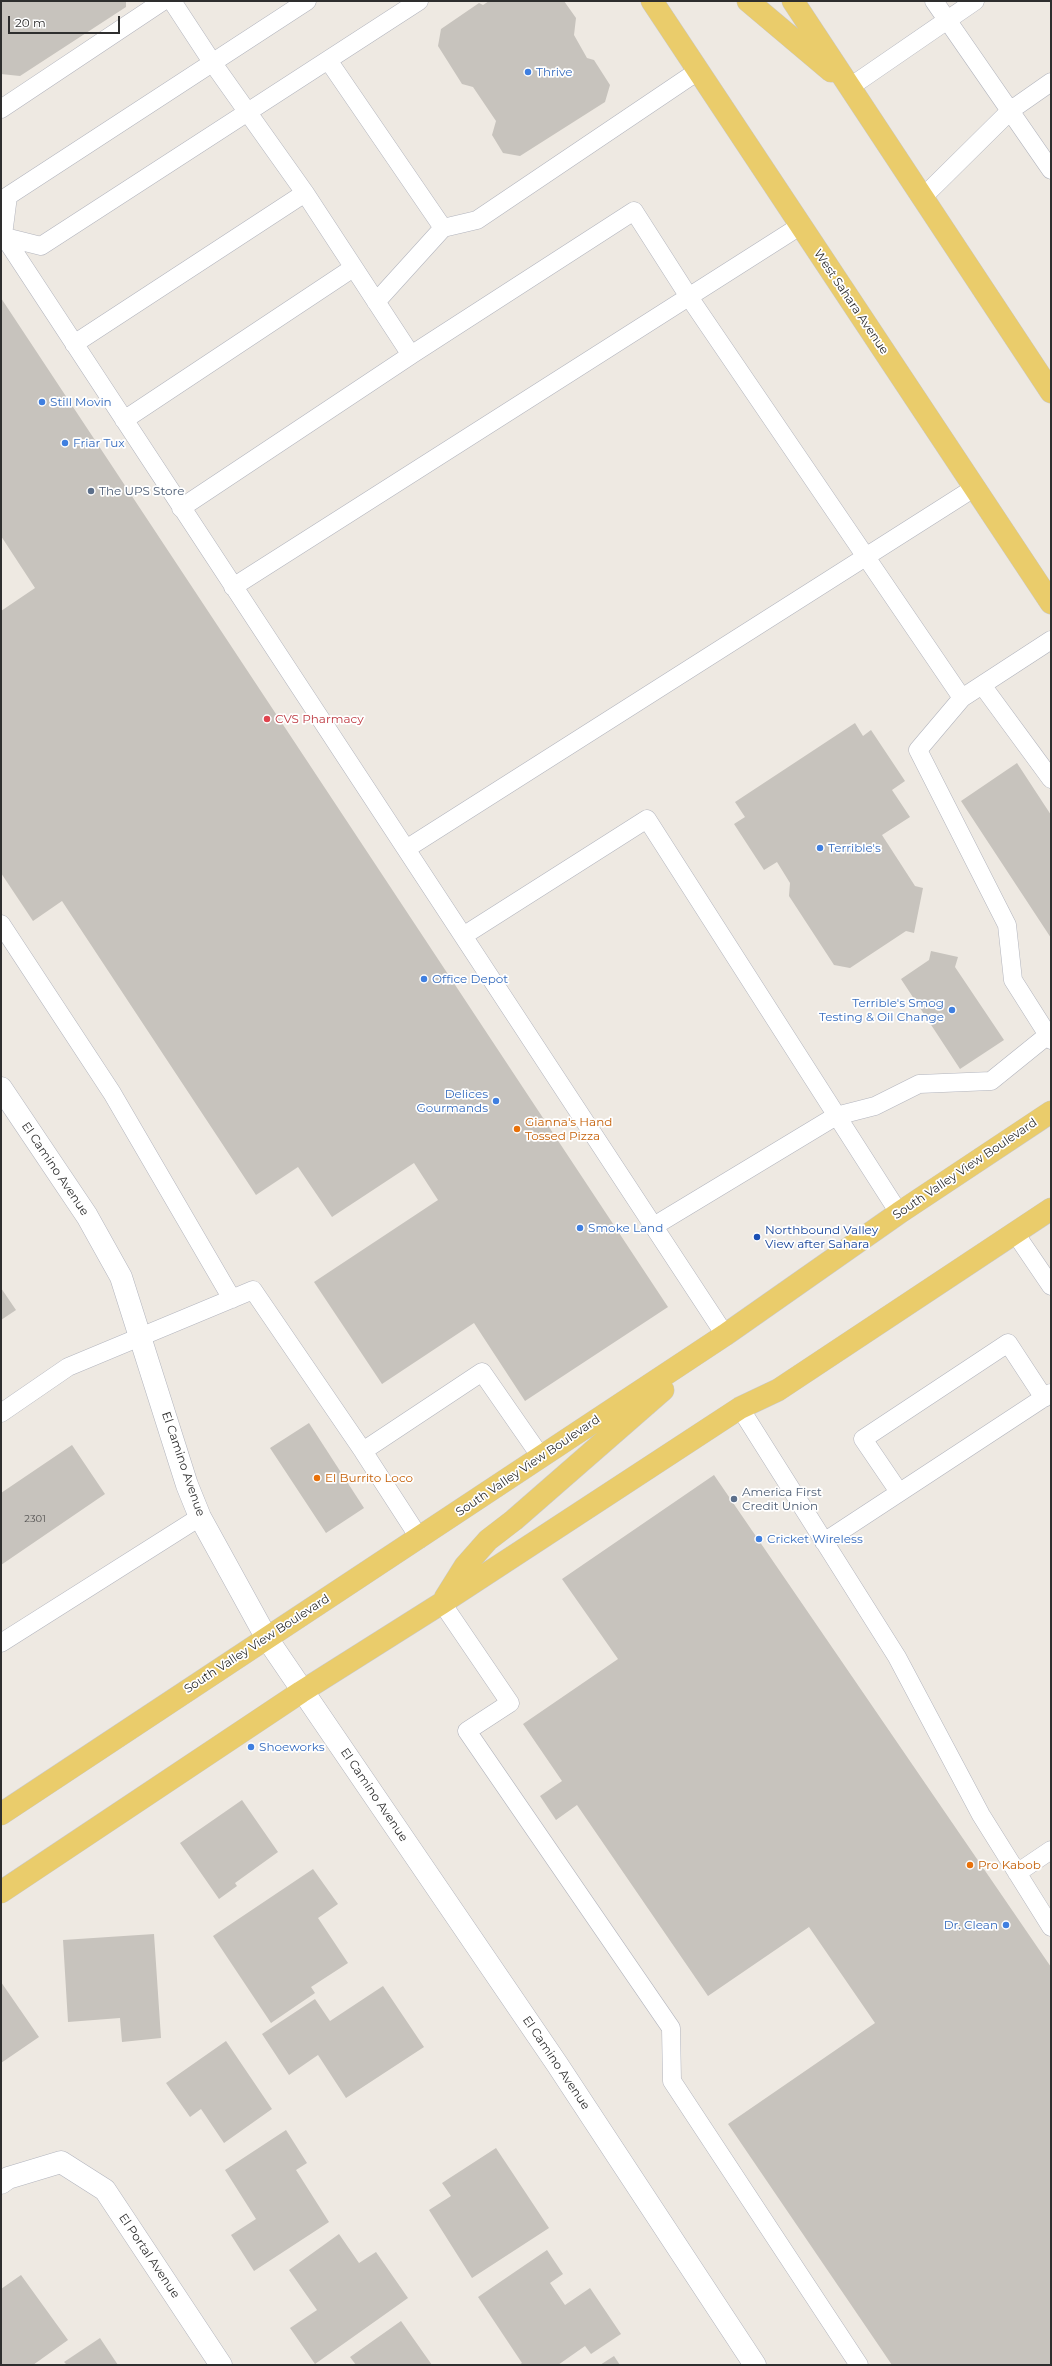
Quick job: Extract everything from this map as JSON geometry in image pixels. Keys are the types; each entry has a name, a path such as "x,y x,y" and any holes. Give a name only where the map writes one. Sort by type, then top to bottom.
{"main road":[{"name":"West Sahara Avenue","path":"652,1 1051,603"},
{"path":"748,1 850,87"},
{"path":"793,1 1051,392"},
{"name":"South Valley View Boulevard","path":"1,1814 266,1637 420,1539 725,1335 899,1213 1051,1112"},
{"path":"1,1892 301,1692 442,1603 740,1408 778,1390 1051,1209"},
{"path":"442,1603 465,1566 488,1540 514,1520 725,1335"}],"street":[{"name":"El Camino Avenue","path":"1,1088 87,1216 121,1277 142,1338 187,1484 200,1517 266,1637 301,1692 557,2064 756,2365"},
{"name":"El Portal Avenue","path":"1,2183 8,2178 61,2162 105,2190 221,2365"}],"lane":[{"path":"1,108 163,1"},
{"path":"172,1 212,62 305,193 410,355"},
{"path":"307,1 8,196 2,236 725,1335"},
{"path":"2,236 41,246 419,1"},
{"path":"934,1 1012,110 1051,170"},
{"path":"850,87 975,1"},
{"path":"328,60 443,228"},
{"path":"376,302 443,228 477,220 698,71"},
{"path":"922,196 1012,110 1051,82"},
{"path":"74,344 305,193"},
{"path":"182,508 410,355 634,211 689,297 962,698"},
{"path":"233,587 800,226"},
{"path":"124,420 353,268"},
{"path":"406,849 974,488"},
{"path":"654,1226 836,1116 875,1106 919,1084 991,1081 1049,1037 1013,980 1007,925 918,750 962,698 1051,640"},
{"path":"982,685 1051,779"},
{"path":"463,936 647,819 899,1213"},
{"path":"1,924 112,1093 232,1299"},
{"path":"1015,1233 1051,1286"},
{"path":"1,1413 68,1367 142,1338 253,1290 363,1451 420,1539"},
{"path":"824,1542 1047,1395 1008,1343 863,1439 899,1492"},
{"path":"363,1451 482,1372 541,1457"},
{"path":"740,1408 898,1657 981,1815 1051,1927"},
{"path":"1,1643 200,1517"},
{"path":"442,1603 510,1703 467,1731 670,2028 672,2081 859,2365"},
{"path":"1017,1873 1051,1850"}],"building":[{"path":"1,1 126,1 126,7 20,76 1,74"},
{"name":"Thrive","path":"489,1 564,1 576,18 574,35 587,58 594,60 610,85 605,102 520,156 503,153 492,135 496,121 473,87 462,84 438,46 441,29 479,3 483,5"},
{"path":"1,298 668,1307 525,1401 474,1323 382,1384 314,1282 438,1200 414,1163 332,1217 298,1167 256,1195 62,901 33,921 1,873 1,611 35,588 1,536"},
{"name":"Terrible's","path":"855,723 863,736 871,730 905,781 892,790 910,817 882,835 915,886 923,888 914,933 906,931 850,968 834,965 789,896 790,883 777,862 764,870 734,824 745,817 735,802"},
{"path":"1017,763 1051,815 1051,938 961,801"},
{"name":"Terrible's Smog Testing & Oil Change","path":"931,951 958,957 955,967 1004,1040 960,1069 901,979 929,960"},
{"path":"1,1288 16,1310 1,1320"},
{"name":"El Burrito Loco","path":"309,1423 364,1508 326,1533 270,1448"},
{"path":"72,1445 105,1494 1,1565 1,1493"},
{"path":"714,1475 1051,1967 1051,2365 892,2365 728,2124 875,2023 809,1927 708,1996 577,1805 556,1820 540,1796 562,1781 523,1724 618,1659 562,1579"},
{"path":"242,1800 278,1852 235,1883 237,1886 219,1899 180,1843"},
{"path":"313,1869 338,1904 318,1918 348,1963 311,1987 315,1993 271,2023 213,1936"},
{"path":"154,1934 161,2038 122,2042 120,2018 68,2022 63,1940"},
{"path":"1,1982 39,2037 1,2063"},
{"path":"383,1986 424,2047 346,2098 318,2055 289,2075 262,2034 315,1999 330,2021"},
{"path":"226,2041 272,2109 224,2143 201,2109 190,2117 166,2083"},
{"path":"286,2130 307,2163 296,2170 329,2222 254,2271 231,2235 256,2219 225,2170"},
{"path":"496,2148 549,2228 472,2278 429,2210 451,2196 442,2183"},
{"path":"339,2234 359,2263 376,2252 408,2298 315,2364 290,2328 317,2310 289,2270"},
{"path":"547,2250 563,2274 550,2283 565,2305 590,2288 621,2334 591,2354 585,2346 558,2365 519,2365 522,2363 478,2297"},
{"path":"21,2275 68,2340 33,2365 1,2365 1,2289"},
{"path":"401,2321 432,2365 356,2365 350,2357"},
{"path":"100,2338 118,2365 67,2365 64,2362"},
{"path":"614,2356 620,2365 600,2365"}],"place":[{"name":"Thrive","path":"528,72"},
{"name":"Still Movin","path":"42,402"},
{"name":"Friar Tux","path":"65,443"},
{"name":"The UPS Store","path":"91,491"},
{"name":"CVS Pharmacy","path":"267,719"},
{"name":"Terrible's","path":"820,848"},
{"name":"Office Depot","path":"424,979"},
{"name":"Terrible's Smog Testing & Oil Change","path":"952,1010"},
{"name":"Delices Gourmands","path":"496,1101"},
{"name":"Gianna's Hand Tossed Pizza","path":"517,1129"},
{"name":"Smoke Land","path":"580,1228"},
{"name":"Northbound Valley View after Sahara","path":"757,1237"},
{"name":"El Burrito Loco","path":"317,1478"},
{"name":"America First Credit Union","path":"734,1499"},
{"name":"Cricket Wireless","path":"759,1539"},
{"name":"Shoeworks","path":"251,1747"},
{"name":"Pro Kabob","path":"970,1865"},
{"name":"Dr. Clean","path":"1006,1925"}]}
